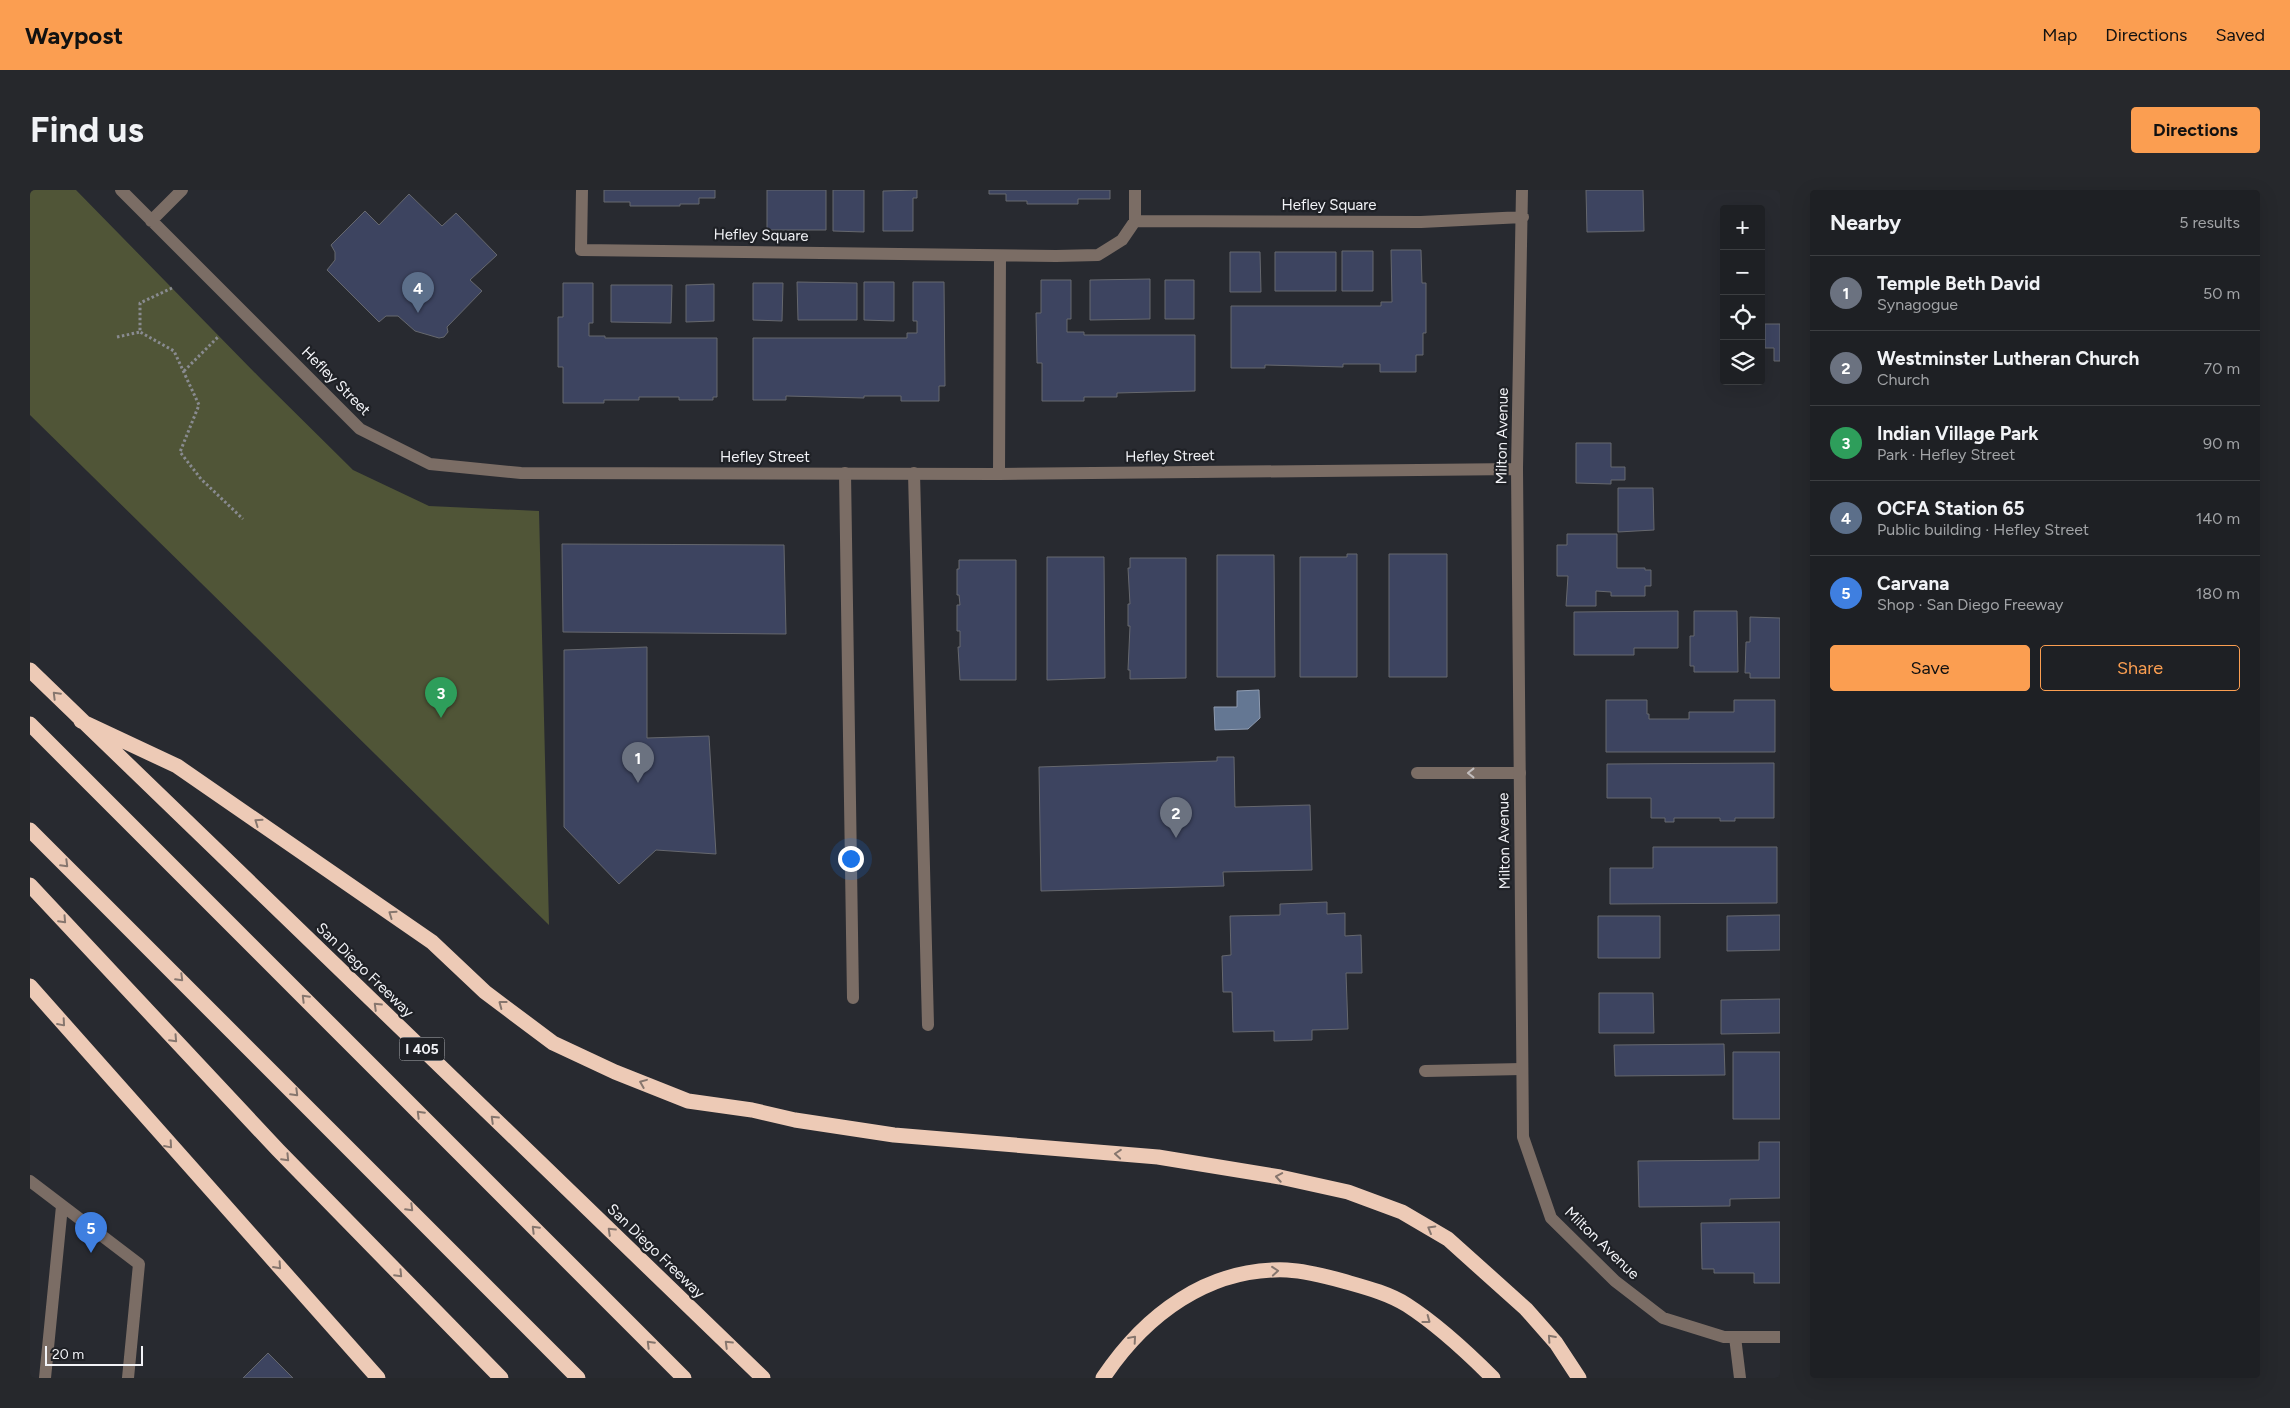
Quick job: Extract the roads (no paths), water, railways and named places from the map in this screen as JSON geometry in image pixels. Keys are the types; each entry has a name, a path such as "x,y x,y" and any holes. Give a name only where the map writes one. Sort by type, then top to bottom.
{"highway":[{"name":"San Diego Freeway","path":"30,670 763,1378"},
{"path":"81,721 177,766 432,942 485,992 553,1043 615,1072 688,1101 752,1110 795,1120 894,1135 1158,1158 1280,1178 1348,1192 1402,1212 1448,1239 1526,1309 1556,1343 1579,1378"},
{"path":"30,724 684,1378"},
{"path":"30,830 578,1378"},
{"path":"30,885 278,1150 501,1378"},
{"path":"30,986 378,1378"},
{"path":"1103,1378 1118,1356 1138,1333 1162,1311 1199,1288 1243,1274 1287,1270 1369,1288 1406,1304 1467,1352 1493,1378"}],"street":[{"name":"Hefley Street","path":"121,190 360,429 430,464 520,473 999,474 1517,468"},
{"path":"151,221 182,190"},
{"name":"Hefley Square","path":"582,190 582,250 1000,256 1098,254 1122,240 1135,221 1421,222 1523,217"},
{"path":"1135,190 1135,221"},
{"name":"Milton Avenue","path":"1522,190 1517,468 1523,1137 1551,1218 1616,1281 1663,1318 1724,1337 1780,1337"},
{"path":"999,474 1000,256"},
{"path":"845,473 853,998"},
{"path":"914,473 928,1025"},
{"path":"1417,773 1520,773"},
{"path":"1424,1071 1522,1069"},
{"path":"30,1181 139,1264 128,1378"},
{"path":"45,1378 62,1206"},
{"path":"1735,1337 1740,1378"}],"water":[{"path":"1259,690 1260,718 1248,729 1215,730 1214,707 1237,707 1237,691"}],"place":[{"name":"OCFA Station 65","path":"418,313"},
{"name":"Indian Village Park","path":"441,718"},
{"name":"Temple Beth David","path":"638,783"},
{"name":"Westminster Lutheran Church","path":"1176,838"},
{"name":"Carvana","path":"91,1253"}]}
